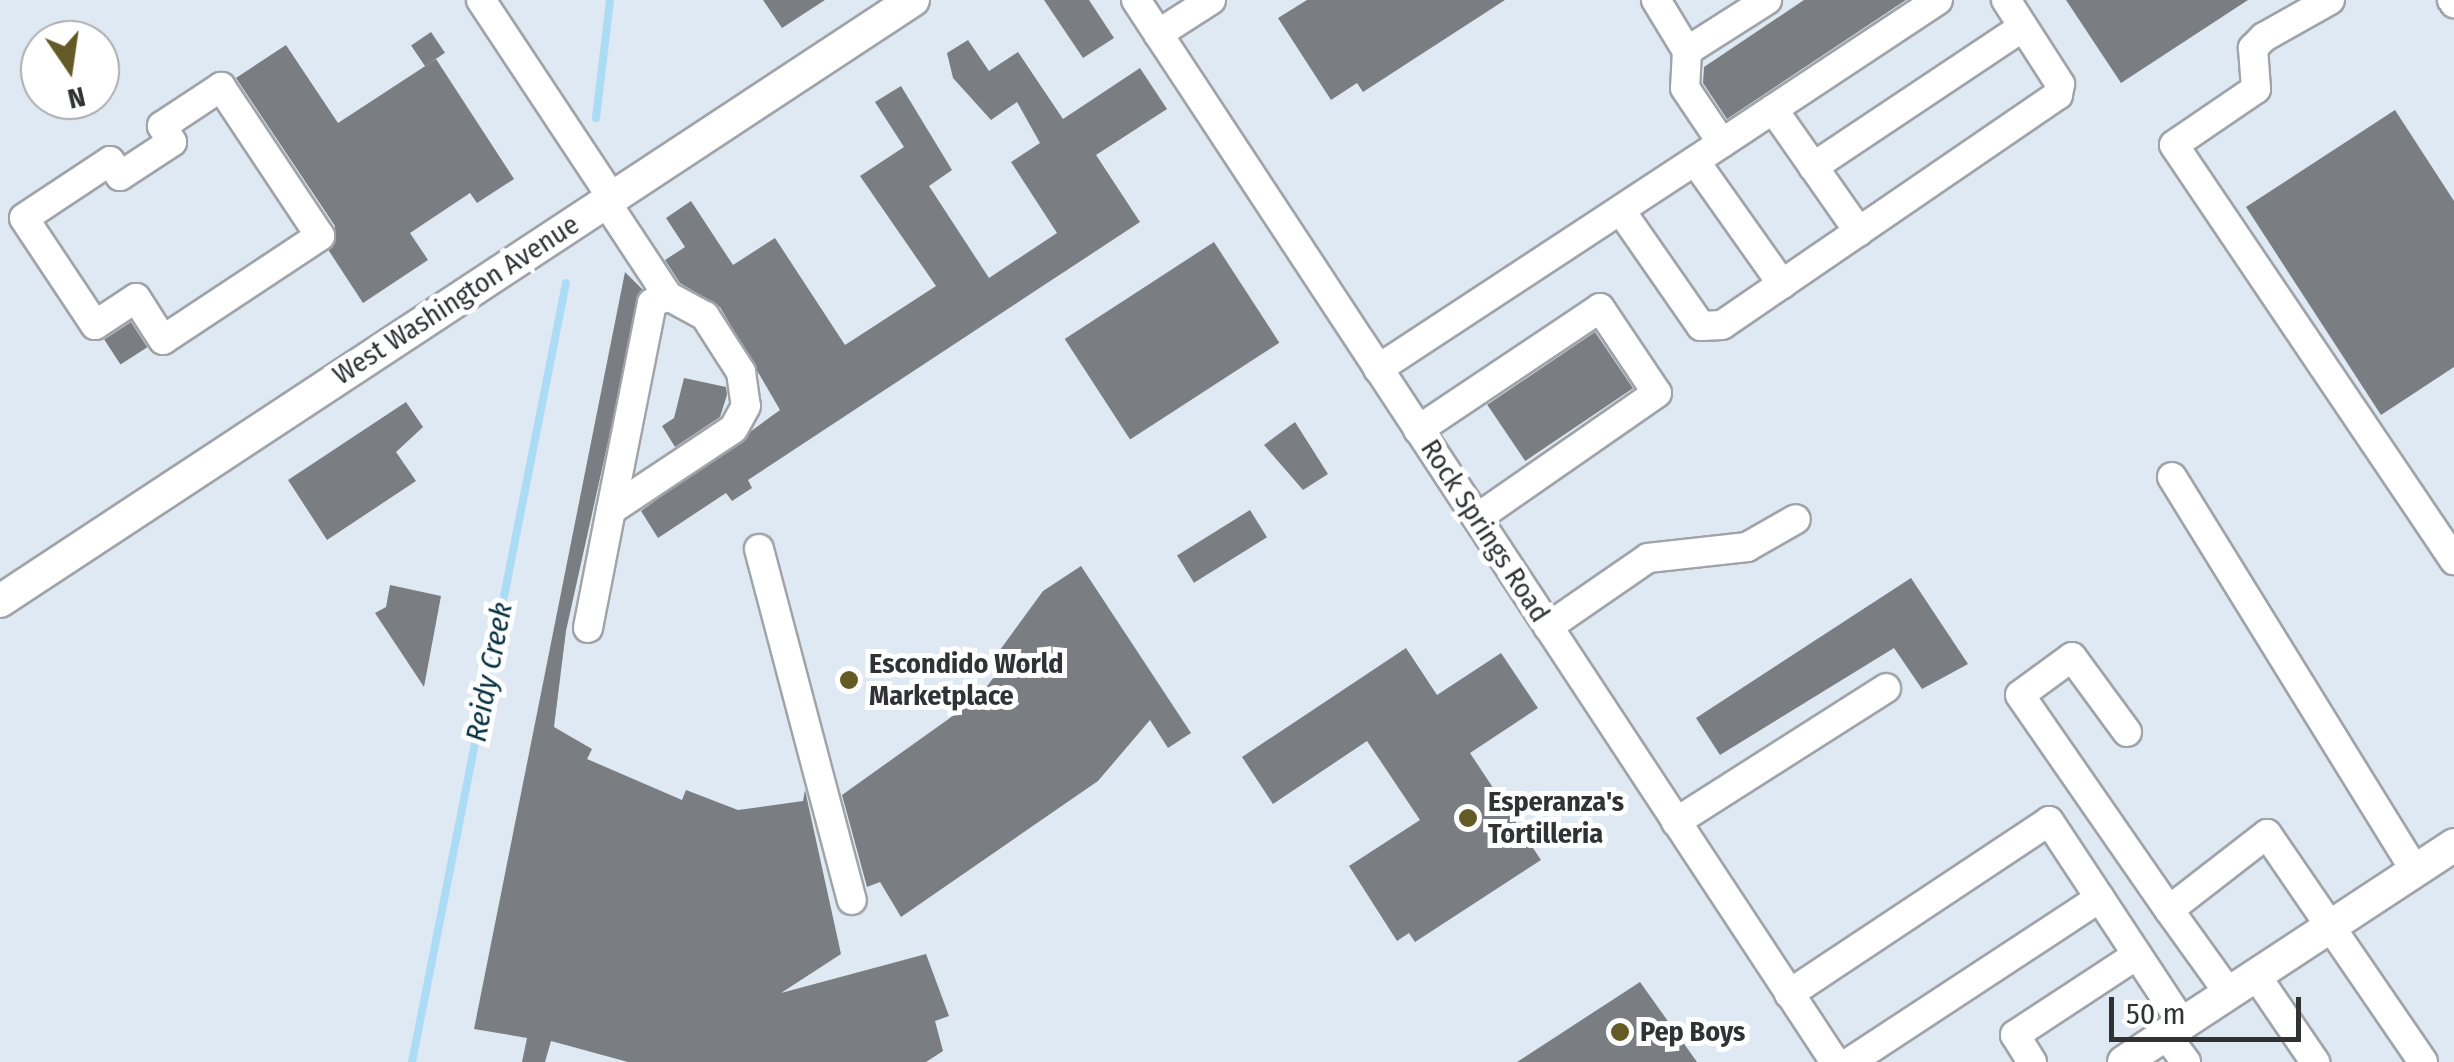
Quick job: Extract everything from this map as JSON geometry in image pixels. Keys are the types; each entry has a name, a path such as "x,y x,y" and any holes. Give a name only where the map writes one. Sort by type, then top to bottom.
{"main road":[{"name":"West Washington Avenue","path":"0,601 913,0"},
{"path":"2124,1062 2454,844"}],"street":[{"path":"481,0 668,296 705,316 741,372 746,406 733,429 611,510"},
{"name":"Rock Springs Road","path":"1136,0 1835,1062"},
{"path":"1158,34 1212,0"},
{"path":"1656,0 1687,51 1685,88 1722,143"},
{"path":"1687,51 1767,0"},
{"path":"1378,369 1938,0"},
{"path":"1621,211 1701,326 1722,324 2058,95 2060,84 2006,0"},
{"path":"2330,0 2264,37 2254,48 2256,90 2174,144 2454,560"},
{"path":"1814,166 2023,27"},
{"path":"221,88 320,236 163,340 136,298 95,325 24,218 110,161 120,176 133,168 172,142 162,126 221,88"},
{"path":"1774,109 1858,232"},
{"path":"1696,161 1782,284"},
{"path":"588,628 652,303 668,296"},
{"path":"1418,430 1600,308 1657,393 1476,518"},
{"path":"2172,476 2415,870"},
{"path":"1548,627 1648,558 1747,546 1796,519"},
{"path":"760,549 852,900"},
{"path":"2127,732 2072,657 2020,695 2228,992"},
{"path":"1676,822 1886,688"},
{"path":"1790,994 2049,821 2137,955 2174,1028 2186,1062"},
{"path":"2169,910 2267,834 2423,1062"},
{"path":"1850,1062 2100,898"},
{"path":"2032,1062 2016,1035 2137,955"},
{"path":"2255,974 2315,1062"}],"shaded area":[{"path":"0,0 2454,0 2454,1062 0,1062"}],"building":[{"path":"763,0 825,0 782,28"},
{"path":"1044,0 1089,0 1114,38 1083,58"},
{"path":"1307,0 1505,0 1363,92 1357,83 1331,100 1278,18"},
{"path":"1804,0 1906,0 1727,119 1703,83 1704,67"},
{"path":"2066,0 2248,0 2121,83"},
{"path":"431,32 445,53 425,66 411,45"},
{"path":"968,40 989,71 1018,52 1063,119 1140,68 1167,109 1096,155 1140,222 748,480 752,488 732,501 726,493 658,538 641,511 780,410 720,307 680,283 665,260 685,247 666,218 691,201 733,265 775,238 845,345 936,286 860,176 904,147 875,102 901,86 952,170 929,186 989,278 1057,233 1011,162 1040,143 1017,102 991,120 953,78 947,53"},
{"path":"286,45 338,123 436,59 514,179 477,203 470,193 410,233 428,260 363,303 329,251 335,226 236,78"},
{"path":"2395,110 2454,201 2454,367 2381,415 2246,207"},
{"path":"1214,242 1279,343 1130,440 1065,339"},
{"path":"625,272 642,289 566,631 554,727 592,749 587,759 682,800 686,790 738,810 803,801 805,790 841,954 781,993 926,954 949,1016 935,1021 943,1051 926,1062 628,1062 551,1041 545,1062 522,1062 527,1038 474,1029"},
{"path":"131,322 147,347 121,365 104,339"},
{"path":"1595,332 1633,388 1525,461 1487,405"},
{"path":"684,378 726,387 727,395 720,417 675,447 662,426 674,418"},
{"path":"406,402 423,427 396,452 416,481 327,540 288,480"},
{"path":"1295,422 1328,474 1303,490 1264,445"},
{"path":"1250,510 1267,537 1194,583 1177,556"},
{"path":"1081,566 1191,733 1168,748 1150,720 1098,781 901,917 880,882 867,887 842,795 978,698 1007,660 997,654 1043,591"},
{"path":"1911,578 1968,664 1922,689 1894,648 1720,755 1696,718"},
{"path":"390,585 441,596 424,687 375,613 386,607"},
{"path":"1406,648 1437,695 1501,653 1538,708 1470,753 1541,860 1415,942 1409,933 1397,941 1349,866 1420,820 1367,741 1273,804 1242,757"},
{"name":"Pep Boys","path":"1640,982 1697,1062 1517,1062"}],"waterway":[{"name":"Reidy Creek","path":"596,118 610,0"},
{"name":"Reidy Creek","path":"412,1062 566,283"}],"place":[{"name":"Escondido World Marketplace","path":"849,680"},
{"name":"Esperanza's Tortilleria","path":"1468,818"},
{"name":"Pep Boys","path":"1620,1032"}]}
